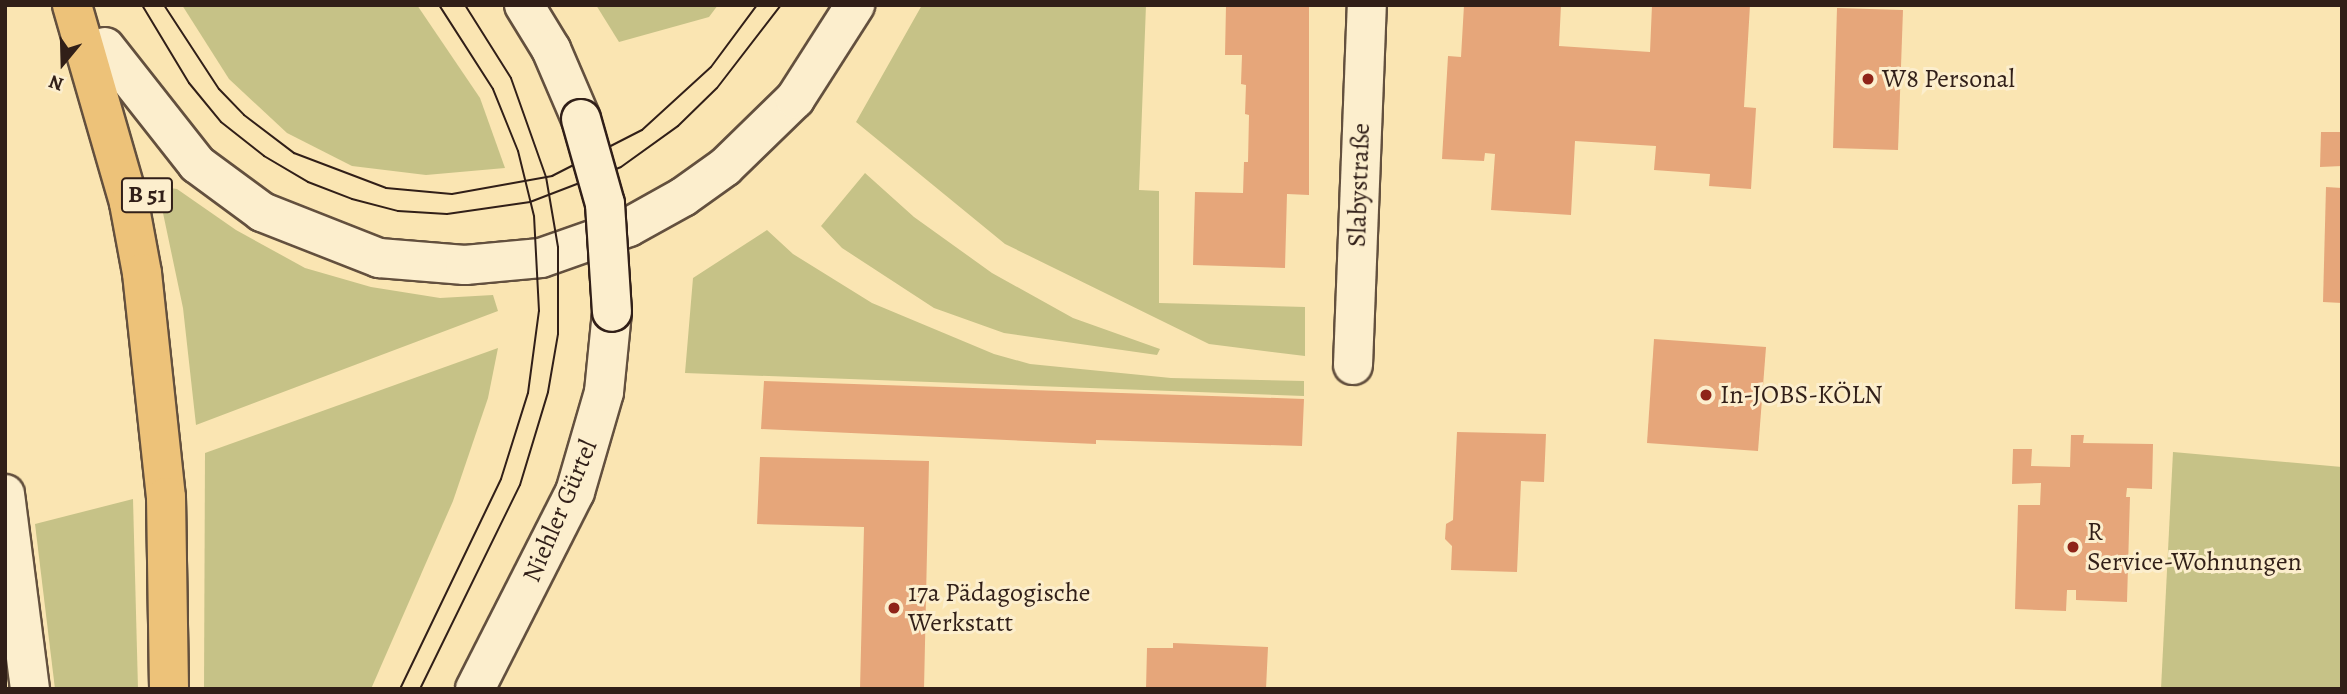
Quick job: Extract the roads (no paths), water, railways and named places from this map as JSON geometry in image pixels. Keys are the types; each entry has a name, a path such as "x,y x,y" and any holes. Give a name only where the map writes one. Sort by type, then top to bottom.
{"main road":[{"path":"72,5 129,203 142,273 176,492 190,689"},
{"name":"B 51","path":"93,5 161,252 177,389 176,492"},
{"name":"Niehler Gürtel","path":"475,689 575,492 604,392 612,312 605,204 582,119 551,49 524,5"},
{"name":"B 51","path":"105,47 197,164 262,212 379,258 465,265 541,258 629,227 683,197 726,167 795,99 855,5"},
{"name":"Slabystraße","path":"1353,365 1367,5"},
{"path":"169,689 176,492"},
{"path":"6,497 30,689"}],"tram line":[{"path":"142,5 189,83 221,122 264,156 308,182 352,199 398,211 447,214 530,202 621,167 678,126 717,88 781,5"},
{"path":"164,5 219,89 244,115 294,153 386,188 452,194 552,176 642,130 711,67 757,5"},
{"path":"400,689 501,479 528,393 539,311 534,216 518,151 493,89 439,5"},
{"path":"420,689 520,485 548,392 558,334 558,247 546,177 511,78 465,5"}],"place":[{"name":"W8 Personal","path":"1868,79"},
{"name":"In-JOBS-KÖLN","path":"1706,395"},
{"name":"R Service-Wohnungen","path":"2073,547"},
{"name":"17a Pädagogische Werkstatt","path":"894,608"}]}
